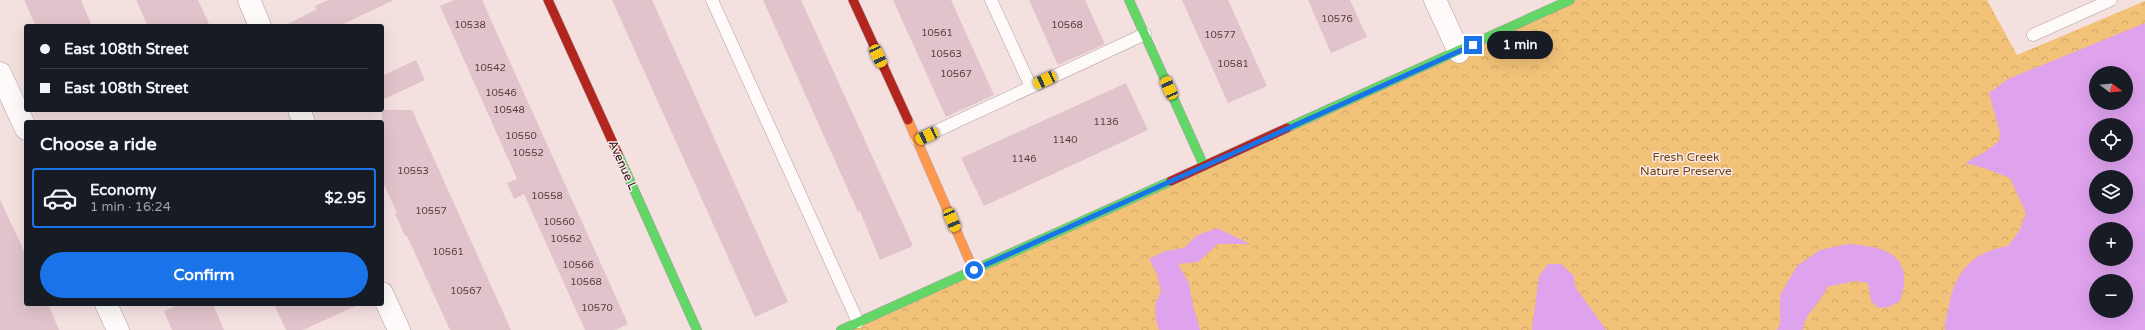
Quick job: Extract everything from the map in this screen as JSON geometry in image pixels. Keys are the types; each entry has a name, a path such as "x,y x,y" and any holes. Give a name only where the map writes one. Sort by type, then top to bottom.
{"street":[{"path":"249,0 259,24"},
{"name":"Avenue L","path":"548,0 697,330"},
{"path":"853,0 974,270"},
{"path":"1130,0 1204,166"},
{"path":"1435,0 1459,52"},
{"path":"841,330 1459,52 1570,0"},
{"path":"0,73 24,125"},
{"path":"384,297 399,330"},
{"path":"107,306 118,330"}],"lane":[{"path":"712,0 858,322"},
{"path":"991,0 1031,87"},
{"path":"2033,35 2111,0"},
{"path":"917,140 1145,34"}],"green space":[{"name":"Fresh Creek Nature Preserve","path":"1573,0 1987,0 2017,55 2145,1 2145,61 2125,66 2089,66 2089,90 2036,215 1955,330 849,330"}],"shaded area":[{"path":"2145,23 2145,330 1945,330 1952,293 1956,282 1962,273 1976,258 1985,253 2008,246 2020,230 2026,213 2010,178 1984,168 1965,163 1988,150 1999,141 2000,133 1989,93 2008,79"},
{"path":"1217,228 1250,244 1218,244 1198,262 1178,264 1189,283 1192,302 1200,330 1159,330 1155,311 1161,292 1157,274 1149,259 1165,251 1184,248 1196,236"},
{"path":"1848,244 1862,245 1886,251 1895,257 1901,264 1904,274 1904,286 1900,301 1889,307 1878,308 1871,301 1868,283 1855,281 1827,287 1821,298 1806,318 1803,330 1777,330 1780,324 1780,295 1797,266 1820,250"},
{"path":"1548,264 1561,264 1573,275 1576,288 1606,330 1532,330 1539,276"}],"building":[{"path":"24,0 81,0 91,24 35,24"},
{"path":"136,0 198,0 209,24 147,24"},
{"path":"328,0 394,0 343,24 288,24 317,9 315,6"},
{"path":"454,0 482,0 628,324 615,330 585,330 524,194 514,199 507,183 517,179 440,6"},
{"path":"612,0 652,0 788,302 755,317"},
{"path":"763,0 801,0 913,246 880,260 860,211 858,212"},
{"path":"893,0 951,0 994,95 946,117"},
{"path":"1029,0 1085,0 1105,44 1058,65"},
{"path":"1182,0 1228,0 1267,86 1228,103"},
{"path":"1308,0 1350,0 1367,37 1331,53"},
{"path":"416,60 425,80 384,99 384,75"},
{"path":"1126,83 1148,130 984,206 961,158"},
{"path":"384,110 412,110 511,330 450,330 407,236 405,236 395,214 397,213 384,184 384,120 382,120 382,112 384,112"},
{"path":"0,200 24,251 24,306 49,306 59,330 0,330"},
{"path":"175,306 214,306 224,330 172,330 164,311"},
{"path":"275,306 356,306 303,330 286,330"}],"traffic: fast":[{"path":"1129,0 1204,166"},
{"path":"1287,128 1570,0"},
{"path":"618,154 697,330"},
{"path":"841,330 1171,181"}],"traffic: slow":[{"path":"908,120 974,271"}],"traffic: jam":[{"path":"548,0 618,154"},
{"path":"853,0 908,120"},
{"path":"1171,181 1287,128"}],"route":[{"path":"974,270 1473,45"}]}
